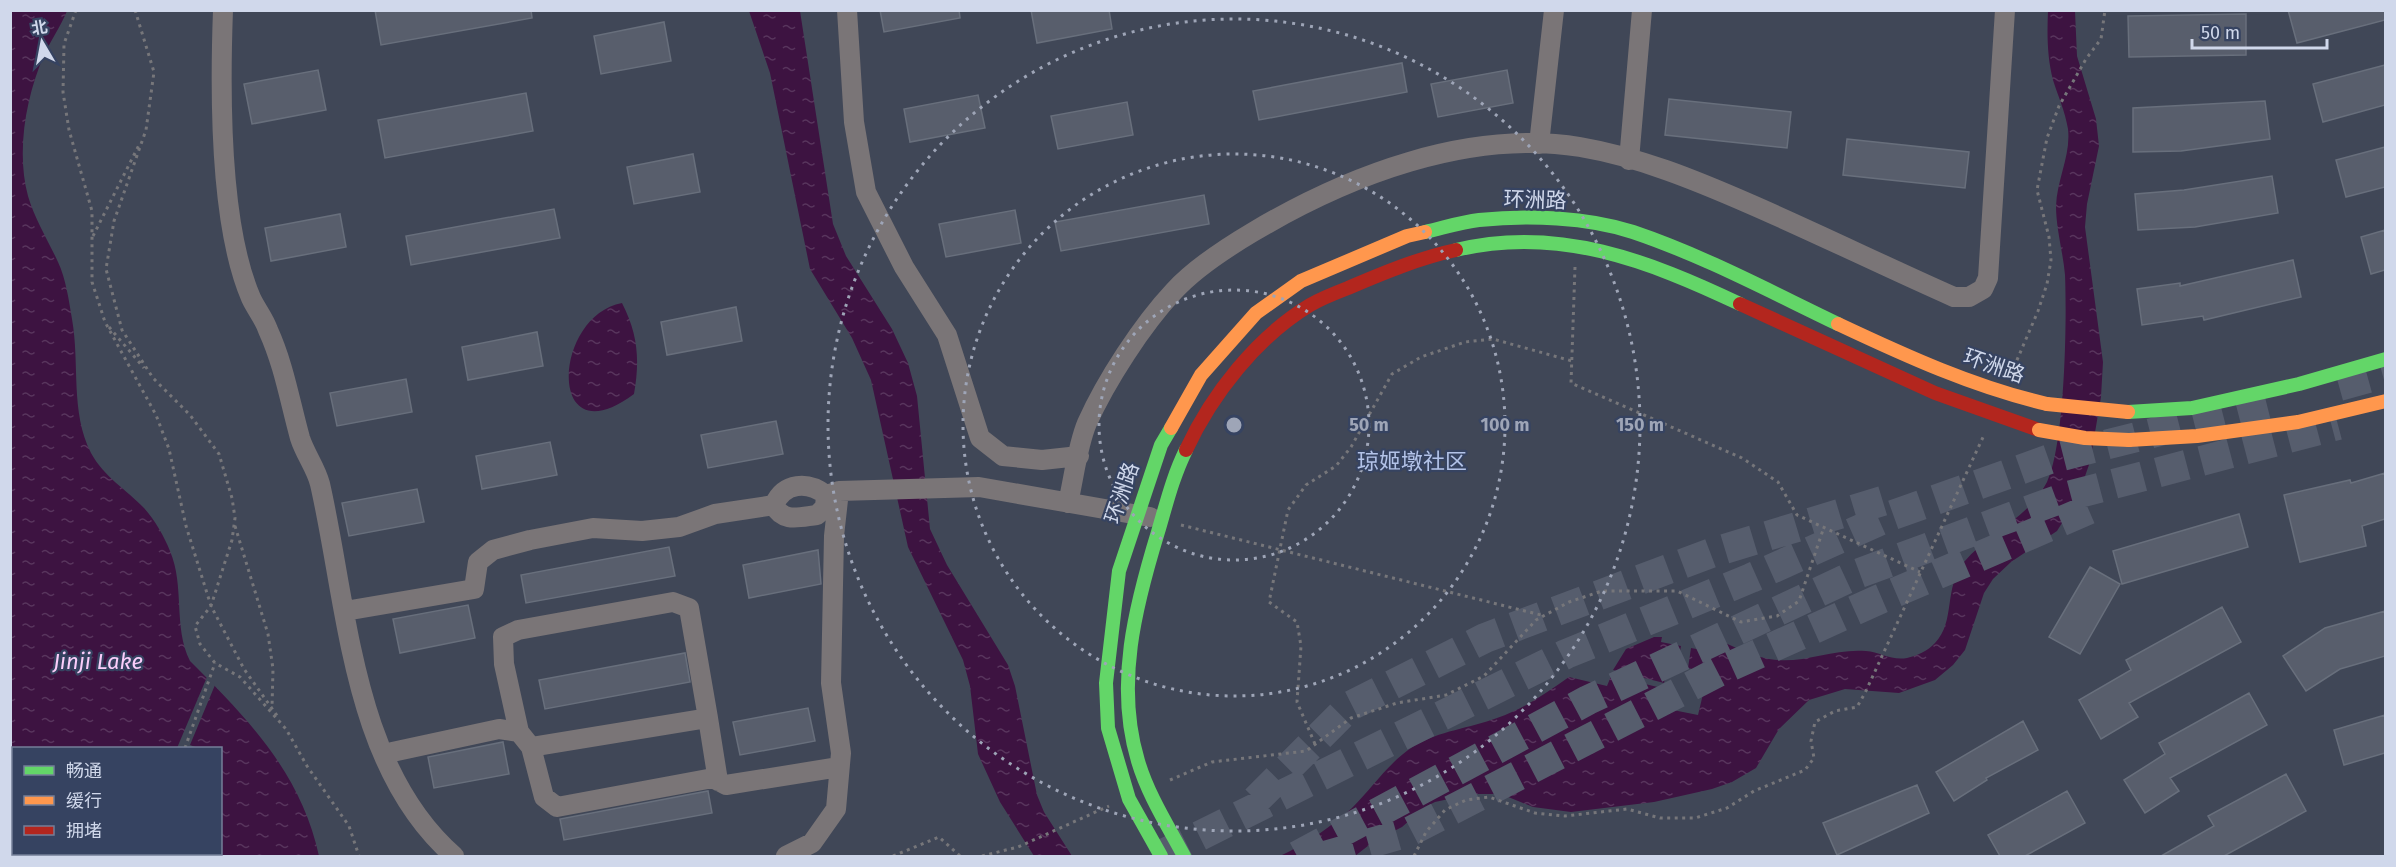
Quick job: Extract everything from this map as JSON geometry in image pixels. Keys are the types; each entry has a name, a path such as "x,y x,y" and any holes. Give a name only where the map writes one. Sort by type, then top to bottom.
{"street":[{"path":"223,10 223,127 229,202 238,253 251,297 268,329 283,372 301,440 319,482 352,653 374,731 394,780 419,818 454,856"},
{"path":"847,10 854,122 866,192 904,267 947,334 980,438 1004,456 1042,460 1079,456"},
{"path":"1539,144 1554,10"},
{"path":"1629,160 1642,10"},
{"path":"1068,503 1086,426 1113,375 1174,290 1227,248 1290,210 1369,174 1440,155 1508,144 1580,147 1679,173 1954,297 1969,297 1983,289 1988,278 2005,10"},
{"name":"环洲路","path":"1161,856 1129,799 1108,728 1106,683 1119,571 1161,445 1201,375 1256,313 1301,281 1338,263 1407,236 1478,220 1548,219 1599,224 1633,232 1726,271 1894,350 2003,394 2087,410 2192,408 2299,384 2385,359"},
{"name":"环洲路","path":"1184,856 1149,789 1137,759 1125,699 1131,639 1143,576 1180,457 1224,388 1246,360 1278,328 1312,304 1416,260 1482,243 1547,241 1623,254 1881,370 2039,430 2085,438 2129,440 2198,436 2298,422 2385,401"},
{"path":"345,611 474,589 478,562 493,550 521,542 593,528 642,531 679,527 715,514 774,505 783,491 800,484 832,493 979,487 1161,519"},
{"path":"774,505 779,514 788,518 817,515 825,507 832,493"},
{"path":"786,856 812,843 836,810 841,753 831,683 834,536 832,493"},
{"path":"718,781 689,608 673,602 518,630 503,637 504,664 525,740 544,797 557,807 713,778 718,781 726,785 839,767"},
{"path":"383,754 499,729 525,740 708,718"}],"path":[{"path":"76,10 64,44 63,92 69,130 92,211 92,282 105,322 156,415 169,448 186,526 211,606 244,669 349,826 359,856"},
{"path":"135,10 154,72 146,130 114,222 106,269 122,330 153,378"},
{"path":"2003,394 2047,284 2051,260 2049,237 2037,190 2047,138 2059,106 2086,59 2101,39 2104,10"},
{"path":"92,237 146,130"},
{"path":"1576,245 1571,383 1742,458 1778,482 1797,515 1920,572"},
{"path":"105,322 153,378 190,415 219,454 232,498 234,523 232,540 211,606 195,626 200,644 215,663 240,677 286,729"},
{"path":"1315,744 1298,702 1301,646 1297,622 1269,602 1288,510 1306,485 1336,466 1351,447 1392,374 1421,357 1465,342 1493,339 1572,361"},
{"path":"1414,856 1426,832 1445,810 1466,800 1489,797 1535,813 1565,816 1627,810 1660,818 1695,818 1727,808 1754,791 1805,770 1814,758 1811,741 1815,722 1835,711 1857,707 1865,693 1887,641 1994,414"},
{"path":"1161,519 1543,616"},
{"path":"234,523 268,634 273,669 272,708"},
{"path":"1149,789 1212,762 1306,751 1351,718 1396,703 1446,695 1485,676 1536,620 1569,602 1602,591 1645,589 1677,591 1741,622 1777,616 1799,601 1824,527"},
{"path":"185,747 215,663"},
{"path":"982,856 1018,848 1071,821 1129,799"},
{"path":"892,856 939,837 960,856"}],"water":[{"name":"Jinji Lake","path":"10,11 67,11 44,55 32,88 25,124 23,161 31,205 58,262 67,290 74,336 78,404 84,437 102,469 144,508 162,534 174,564 182,634 190,661 252,726 286,773 311,826 319,856 11,856"},
{"path":"749,11 800,11 833,224 846,256 892,329 908,363 917,396 930,529 947,565 1008,665 1015,686 1037,795 1044,812 1072,856 1034,856 1000,802 978,754 970,686 963,660 908,547 871,380 852,338 810,269 770,73"},
{"path":"2048,11 2075,11 2077,56 2096,119 2099,146 2087,204 2085,227 2103,362 2101,397 2090,462 2077,499 2057,531 2011,562 1993,579 1984,593 1965,650 1953,665 1935,680 1899,693 1845,689 1809,700 1779,729 1756,768 1732,782 1712,789 1654,802 1571,812 1533,807 1501,794 1472,794 1435,802 1425,807 1402,827 1373,842 1355,856 1280,856 1309,841 1344,815 1389,767 1414,746 1434,737 1516,710 1569,677 1607,686 1611,676 1662,688 1658,707 1698,715 1708,673 1688,668 1691,648 1702,650 1704,636 1761,657 1781,660 1854,651 1907,658 1922,653 1935,643 1945,625 1954,583 1964,562 1974,551 2019,516 2039,495 2047,482 2058,440 2064,382 2066,295 2056,206 2066,158 2068,129 2050,63"},
{"path":"622,303 636,347 637,370 634,394 605,410 585,409 573,398 569,378 572,355 582,332 599,313"},
{"path":"1654,637 1662,637 1661,642 1681,646 1677,667 1668,666 1664,683 1613,670 1626,649"}],"pier":[{"path":"207,677 215,685 190,745 195,747 177,747"}],"building":[{"path":"375,10 531,10 532,18 381,45"},
{"path":"880,10 959,10 960,18 884,32"},
{"path":"1031,10 1109,10 1112,29 1037,43"},
{"path":"2288,10 2385,10 2385,20 2297,43"},
{"path":"2246,14 2246,55 2129,57 2128,16"},
{"path":"664,22 671,61 601,74 594,36"},
{"path":"1402,63 1407,92 1259,120 1253,91"},
{"path":"2385,65 2385,105 2323,122 2313,84"},
{"path":"318,70 326,110 252,124 244,84"},
{"path":"1507,70 1513,103 1438,117 1431,84"},
{"path":"526,93 533,131 385,158 378,120"},
{"path":"978,95 985,128 910,142 904,109"},
{"path":"1669,99 1791,112 1787,148 1665,135"},
{"path":"2265,101 2270,139 2181,151 2133,152 2133,108"},
{"path":"1127,102 1133,135 1058,149 1051,116"},
{"path":"1847,139 1969,152 1965,188 1843,175"},
{"path":"2385,147 2385,187 2346,197 2336,160"},
{"path":"693,154 700,192 634,204 627,167"},
{"path":"2272,176 2278,213 2195,227 2138,230 2135,194 2184,190"},
{"path":"1204,195 1209,224 1061,251 1055,222"},
{"path":"554,209 560,238 411,265 406,236"},
{"path":"1015,210 1021,243 946,257 939,224"},
{"path":"340,214 346,247 271,261 265,228"},
{"path":"2385,230 2385,270 2371,274 2361,237"},
{"path":"2293,260 2301,297 2204,320 2203,316 2142,325 2137,289 2180,283 2180,286"},
{"path":"736,307 742,341 667,355 661,322"},
{"path":"537,332 543,366 468,380 462,347"},
{"path":"406,379 412,412 337,426 330,393"},
{"path":"776,421 783,454 708,468 701,435"},
{"path":"550,442 557,475 482,489 476,456"},
{"path":"2385,473 2385,519 2362,526 2366,546 2300,562 2284,495 2350,480 2351,483"},
{"path":"417,489 424,522 349,536 342,503"},
{"path":"2239,514 2248,547 2122,584 2113,551"},
{"path":"669,547 675,576 526,603 521,575"},
{"path":"818,550 821,584 749,598 743,565"},
{"path":"2090,567 2120,584 2080,654 2049,637"},
{"path":"468,605 475,638 400,653 393,619"},
{"path":"2222,607 2241,642 2129,703 2138,717 2101,739 2079,700 2131,670 2126,660"},
{"path":"2385,611 2385,656 2340,669 2306,691 2283,656 2325,628"},
{"path":"685,653 690,682 545,709 539,680"},
{"path":"2249,693 2267,725 2170,778 2179,791 2145,813 2124,780 2165,754 2159,743"},
{"path":"808,708 815,741 740,755 733,722"},
{"path":"2385,715 2385,753 2344,765 2334,730"},
{"path":"2023,721 2038,750 1986,778 1987,780 1954,801 1936,772"},
{"path":"503,742 509,774 434,788 428,757"},
{"path":"2286,774 2306,811 2224,856 2161,856 2214,826 2208,816"},
{"path":"1917,785 1929,813 1837,855 1823,823"},
{"path":"708,791 712,813 564,840 560,819"},
{"path":"2067,791 2085,823 2025,856 2000,856 1988,835"}],"tunnel":[{"path":"2339,386 2386,373"},
{"path":"1159,856 1566,654 1751,578 1890,516 2050,459 2278,401"},
{"path":"1297,856 1588,700 1857,574 2068,496 2338,425"},
{"path":"1256,800 1350,706 1485,638 1711,553 1889,499"},
{"path":"1325,856 1409,832 1720,671 1880,599 2097,506"}],"traffic: fast":[{"path":"1425,232 1472,221 1498,218 1557,218 1615,227 1711,263 1838,324"},
{"path":"1456,250 1494,243 1531,242 1567,245 1637,261 1740,304"},
{"path":"2128,412 2192,408 2299,384 2386,359"},
{"path":"1161,856 1129,799 1108,728 1106,683 1119,571 1161,445 1171,428"},
{"path":"1184,856 1142,774 1131,732 1128,675 1142,589 1170,491 1186,450"}],"traffic: slow":[{"path":"1171,428 1201,375 1256,313 1301,281 1407,236 1425,232"},
{"path":"1838,324 1967,380 2047,404"},
{"path":"2129,440 2197,436 2298,422 2386,401"},
{"path":"2047,404 2128,412"},
{"path":"2039,430 2085,438 2129,440"}],"traffic: jam":[{"path":"1186,450 1209,408 1238,368 1272,333 1291,318 1310,305 1333,294 1401,266 1456,250"},
{"path":"1740,304 1935,393 2039,430"}],"district":[{"name":"琼姬墩社区","path":"1412,461"}]}
